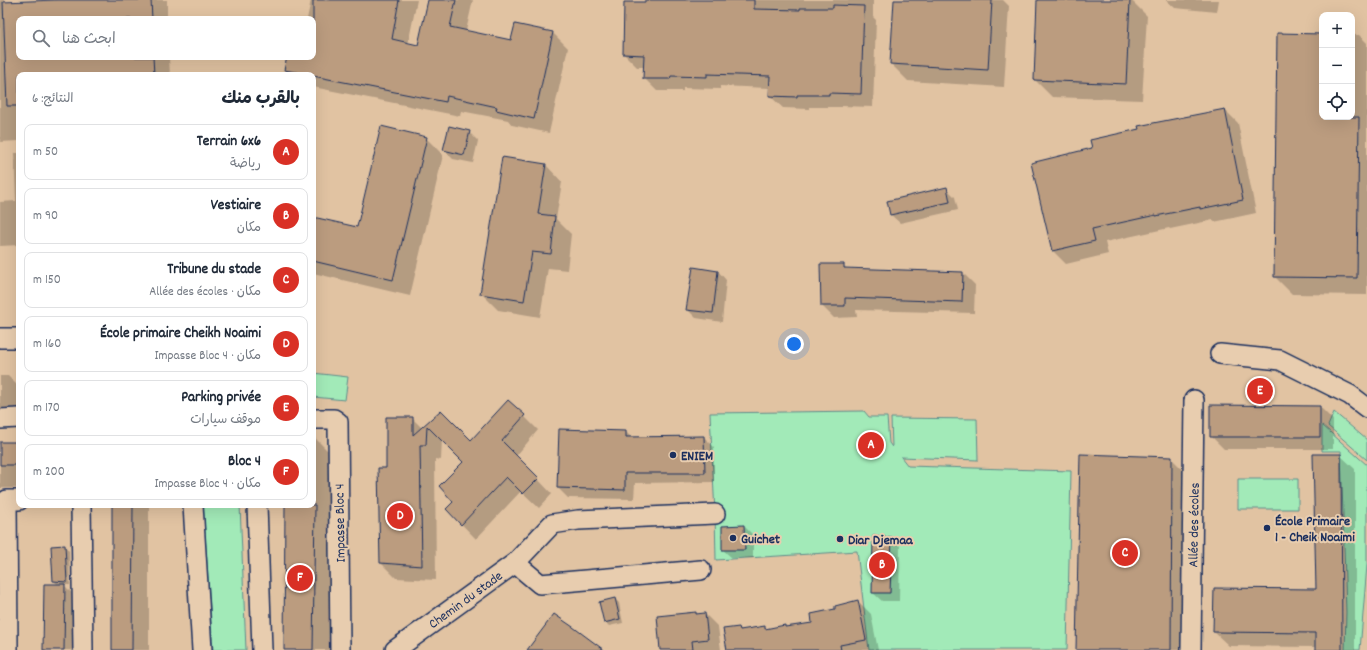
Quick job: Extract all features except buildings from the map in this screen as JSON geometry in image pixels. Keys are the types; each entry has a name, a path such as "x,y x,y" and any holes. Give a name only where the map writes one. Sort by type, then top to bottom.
{"street":[{"path":"0,338 16,338"},
{"path":"1220,354 1280,360 1350,395 1367,408"},
{"name":"Allée des écoles","path":"1191,650 1194,400"},
{"path":"0,419 16,418"},
{"name":"Impasse Bloc 4","path":"316,419 334,419 338,422 340,650"},
{"path":"8,500 8,650"},
{"path":"81,508 83,650"},
{"path":"193,508 202,650"},
{"path":"257,508 262,650"},
{"name":"Chemin du stade","path":"395,650 515,563 552,524 578,520 715,514"},
{"path":"515,563 540,584 701,570"}],"green space":[{"path":"316,373 348,377 345,400 316,397"},
{"name":"Diar Djemaa","path":"864,411 869,417 887,417 889,443 892,447 891,418 977,419 978,460 901,457 908,466 1071,471 1067,650 869,650 857,551 716,560 710,413"},
{"path":"1334,412 1367,440 1367,460 1328,426"},
{"path":"1322,425 1367,465 1367,565 1360,650 1345,650 1346,612 1341,451 1322,451"},
{"path":"1238,479 1298,479 1298,509 1238,509"},
{"path":"203,508 240,508 246,650 213,650"}],"place":[{"name":"Parking privée","path":"1260,391"},
{"name":"Terrain 6x6","path":"871,445"},
{"name":"ENIEM","path":"673,455"},
{"name":"École primaire Cheikh Noaimi","path":"400,516"},
{"name":"École Primaire 1 - Cheik Noaimi","path":"1267,528"},
{"name":"Guichet","path":"733,538"},
{"name":"Diar Djemaa","path":"840,539"},
{"name":"Tribune du stade","path":"1125,553"},
{"name":"Vestiaire","path":"882,565"},
{"name":"Bloc 4","path":"300,578"}]}
